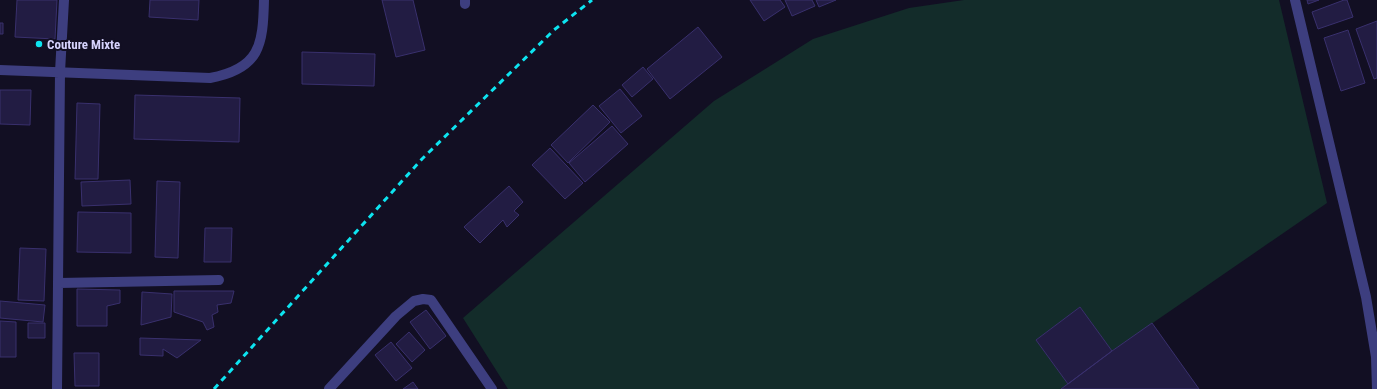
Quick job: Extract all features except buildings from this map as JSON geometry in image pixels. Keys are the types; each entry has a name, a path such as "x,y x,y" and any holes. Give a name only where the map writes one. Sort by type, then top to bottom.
{"street":[{"path":"57,389 60,72 64,0"},
{"path":"0,70 210,78 228,75 244,67 256,51 263,33 264,0"},
{"path":"1295,0 1366,297 1376,357 1377,389"},
{"path":"59,283 219,280"},
{"path":"329,389 396,316 414,301 423,299 431,300 492,389"}],"green space":[{"path":"964,0 1279,0 1327,203 1112,351 1080,307 1036,340 1068,384 1061,389 508,389 463,318 714,101 813,39 909,8"}],"railway":[{"path":"214,389 422,159 554,30 592,0"}],"place":[{"name":"Couture Mixte","path":"39,44"}]}
